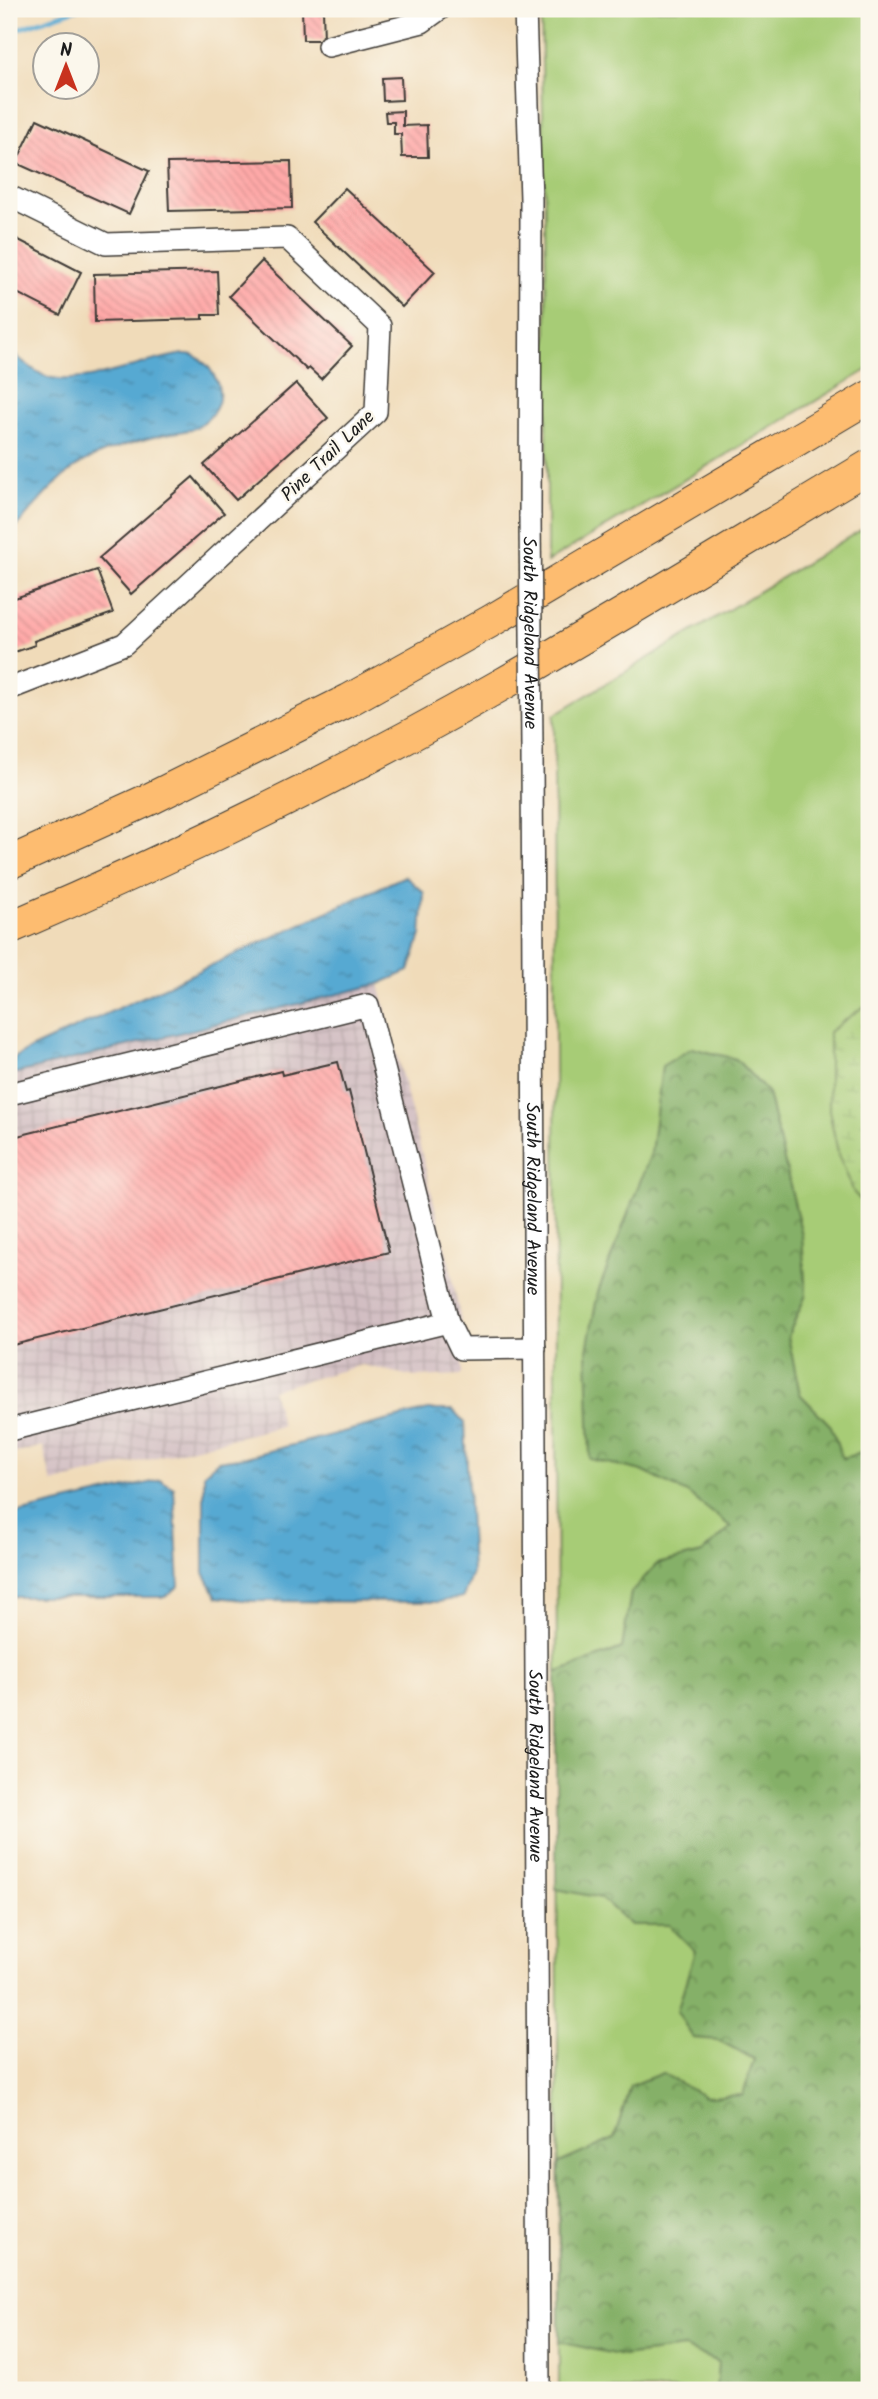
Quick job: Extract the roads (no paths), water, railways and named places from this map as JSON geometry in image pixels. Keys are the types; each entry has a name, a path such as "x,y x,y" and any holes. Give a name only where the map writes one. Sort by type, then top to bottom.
{"highway":[{"path":"9,863 152,798 349,700 491,621 869,397"},
{"path":"9,928 177,854 373,755 500,685 869,466"}],"street":[{"path":"328,47 422,22 440,9"},
{"name":"South Ridgeland Avenue","path":"525,9 531,200 538,2390"},
{"name":"Pine Trail Lane","path":"9,195 106,244 287,237 380,326 376,412 124,644 9,689"},
{"path":"9,1094 368,1005 447,1322 461,1349 535,1348"},
{"path":"9,1430 447,1322"}],"water":[{"path":"9,350 39,373 57,379 92,376 169,357 192,355 205,363 215,377 218,401 211,415 194,429 122,446 80,464 51,488 9,535"},
{"path":"405,876 424,893 421,935 409,971 379,984 9,1075 9,1061 30,1049"},
{"path":"428,1410 453,1410 465,1423 472,1573 463,1597 438,1602 252,1601 217,1597 204,1573 204,1473 218,1461 246,1457"},
{"path":"161,1480 174,1488 179,1586 165,1597 9,1597 9,1515"}],"waterway":[{"path":"9,32 77,9"}]}
